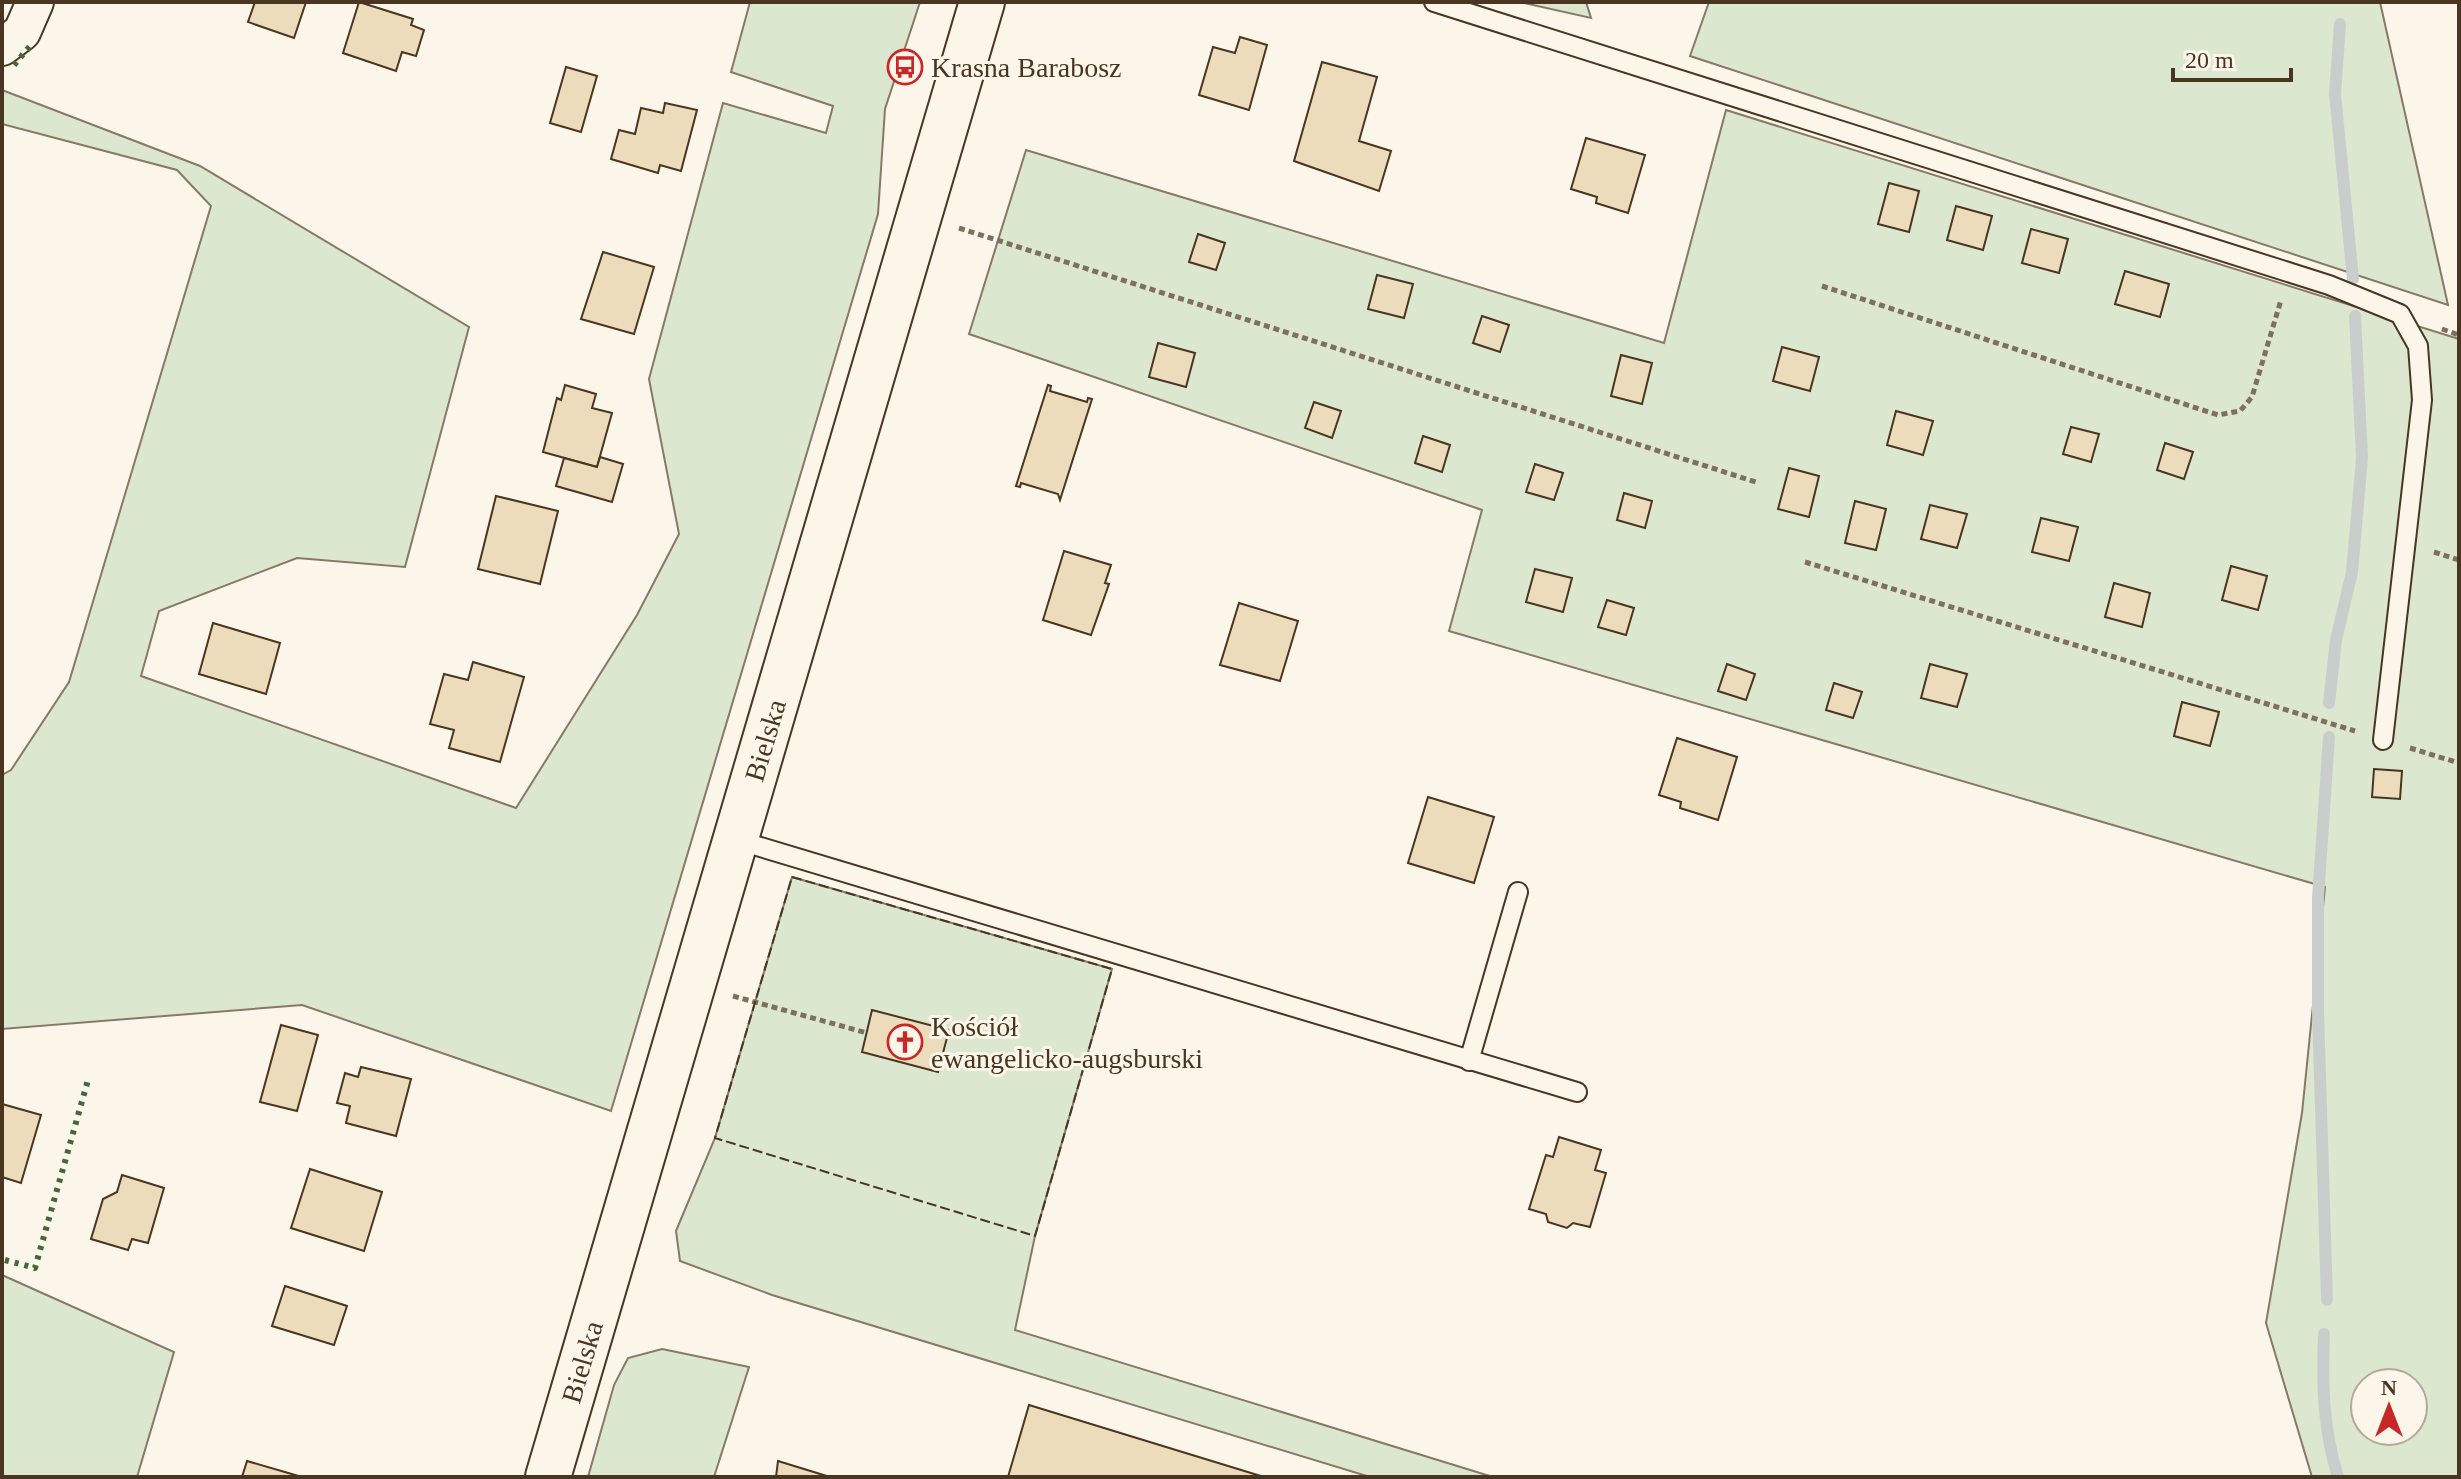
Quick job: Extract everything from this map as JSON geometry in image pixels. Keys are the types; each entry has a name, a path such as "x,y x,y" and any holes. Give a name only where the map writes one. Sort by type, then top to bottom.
{"street":[{"path":"2,47 22,32 35,2"},
{"name":"Bielska","path":"548,1477 982,2"}],"lane":[{"path":"1434,2 2329,285 2400,314 2418,346 2422,400 2383,740"},
{"path":"737,840 1577,1092"},
{"path":"1469,1061 1518,892"}],"path":[{"path":"920,215 1759,483"},
{"path":"1822,286 2218,415 2240,411 2252,397 2289,273"},
{"path":"1805,562 2459,763"},
{"path":"725,994 867,1033"}],"green space":[{"path":"750,2 920,2 885,109 878,214 611,1111 302,1005 2,1029 2,775 11,770 69,682 211,206 177,170 2,124 2,90 200,166 469,327 405,567 297,558 159,611 141,676 516,808 637,615 679,534 649,379 723,103 826,133 833,106 731,72"},
{"path":"1520,2 1586,2 1591,18"},
{"path":"1709,2 2380,2 2448,305 1690,56"},
{"path":"1726,110 2459,339 2459,1477 2312,1477 2266,1323 2302,1113 2325,887 1449,631 1482,510 969,334 1026,150 1664,343"},
{"path":"792,877 1112,969 1035,1236 1015,1330 1493,1477 1370,1477 772,1295 680,1261 676,1231 715,1138"},
{"path":"2,1275 174,1352 137,1477 2,1477"},
{"path":"662,1349 749,1367 714,1477 588,1477 614,1385 628,1358"}],"building":[{"path":"255,2 306,2 294,38 248,22"},
{"path":"359,2 413,19 411,25 424,30 416,56 402,52 396,71 343,53"},
{"path":"1240,37 1267,45 1249,110 1199,95 1213,47 1235,53"},
{"path":"1322,62 1377,77 1359,141 1391,151 1379,191 1294,161"},
{"path":"566,67 597,76 581,132 550,123"},
{"path":"665,103 697,110 681,171 660,165 658,173 611,159 619,130 635,134 641,108 663,113"},
{"path":"1586,138 1645,155 1628,213 1596,203 1597,197 1571,189"},
{"path":"1889,183 1919,191 1909,232 1878,224"},
{"path":"1956,206 1992,216 1983,250 1947,240"},
{"path":"2031,229 2068,239 2059,273 2022,263"},
{"path":"1198,234 1225,243 1216,270 1189,262"},
{"path":"603,252 654,267 634,334 581,319"},
{"path":"2125,271 2169,284 2160,317 2115,304"},
{"path":"1377,275 1413,284 1404,318 1368,309"},
{"path":"1482,316 1509,325 1500,352 1473,343"},
{"path":"1158,343 1195,353 1186,387 1149,377"},
{"path":"1782,347 1819,357 1810,391 1773,381"},
{"path":"1621,355 1652,363 1642,404 1611,396"},
{"path":"565,385 596,394 592,408 612,413 597,467 543,452 557,398 561,400"},
{"path":"1048,385 1051,386 1050,391 1087,402 1088,398 1092,399 1060,500 1058,494 1021,483 1020,487 1016,486"},
{"path":"1314,402 1341,411 1332,438 1305,428"},
{"path":"1896,411 1933,421 1923,455 1887,445"},
{"path":"2071,427 2099,434 2091,462 2063,454"},
{"path":"1423,436 1450,445 1442,472 1415,463"},
{"path":"2165,443 2193,452 2184,479 2157,470"},
{"path":"600,457 623,464 612,502 556,486 564,458 597,467"},
{"path":"1535,464 1563,473 1554,500 1526,492"},
{"path":"1789,468 1819,476 1809,517 1778,509"},
{"path":"1624,493 1652,501 1645,528 1617,520"},
{"path":"496,496 558,511 540,584 478,569"},
{"path":"1855,501 1886,509 1876,550 1845,543"},
{"path":"1930,505 1967,514 1957,548 1921,539"},
{"path":"2041,518 2078,527 2069,561 2032,552"},
{"path":"1064,551 1111,565 1105,583 1109,584 1091,635 1043,620"},
{"path":"2231,566 2267,576 2258,610 2222,600"},
{"path":"1535,569 1572,578 1563,612 1526,602"},
{"path":"2114,583 2150,593 2142,627 2105,617"},
{"path":"1607,600 1634,608 1626,635 1598,627"},
{"path":"1239,603 1298,621 1280,681 1220,665"},
{"path":"213,623 280,643 266,694 199,674"},
{"path":"473,662 524,677 500,762 449,748 454,730 430,724 444,674 468,680"},
{"path":"1727,664 1755,674 1746,700 1718,691"},
{"path":"1930,664 1967,674 1957,707 1921,698"},
{"path":"1834,683 1862,692 1853,718 1826,710"},
{"path":"2182,702 2219,712 2210,746 2174,736"},
{"path":"1677,738 1737,757 1718,820 1680,808 1681,802 1659,795"},
{"path":"2374,769 2402,771 2400,799 2372,797"},
{"path":"1428,797 1494,817 1474,883 1408,863"},
{"name":"Kościół ewangelicko-augsburski","path":"872,1010 949,1030 938,1072 862,1052"},
{"path":"281,1025 318,1035 297,1111 260,1102"},
{"path":"361,1067 411,1079 396,1136 346,1123 350,1106 337,1103 345,1073 358,1077"},
{"path":"2,1104 41,1115 21,1183 2,1177"},
{"path":"1559,1137 1601,1150 1595,1170 1606,1173 1590,1227 1573,1223 1567,1228 1548,1222 1546,1214 1529,1209 1546,1155 1553,1157"},
{"path":"310,1169 382,1192 364,1251 291,1228"},
{"path":"122,1175 164,1188 148,1243 132,1239 128,1250 91,1239 103,1199 117,1192"},
{"path":"285,1286 347,1306 334,1345 272,1326"},
{"path":"1029,1405 1264,1477 1008,1477"},
{"path":"247,1461 302,1477 242,1477"},
{"path":"778,1461 830,1477 776,1477"}],"waterway":[{"path":"2340,24 2335,94 2353,279"},
{"path":"2329,703 2336,640 2352,572 2362,458 2355,316"},
{"path":"2327,1300 2318,1012 2318,898 2329,737"},
{"path":"2324,1334 2325,1406 2338,1477"}],"hedge":[{"path":"14,65 30,46"},
{"path":"5,1260 35,1268 88,1080"}],"fence":[{"path":"792,877 1112,969 1035,1236 715,1138 792,877"}],"place":[{"name":"Krasna Barabosz","path":"905,67"},
{"name":"Kościół ewangelicko-augsburski","path":"905,1042"}]}
